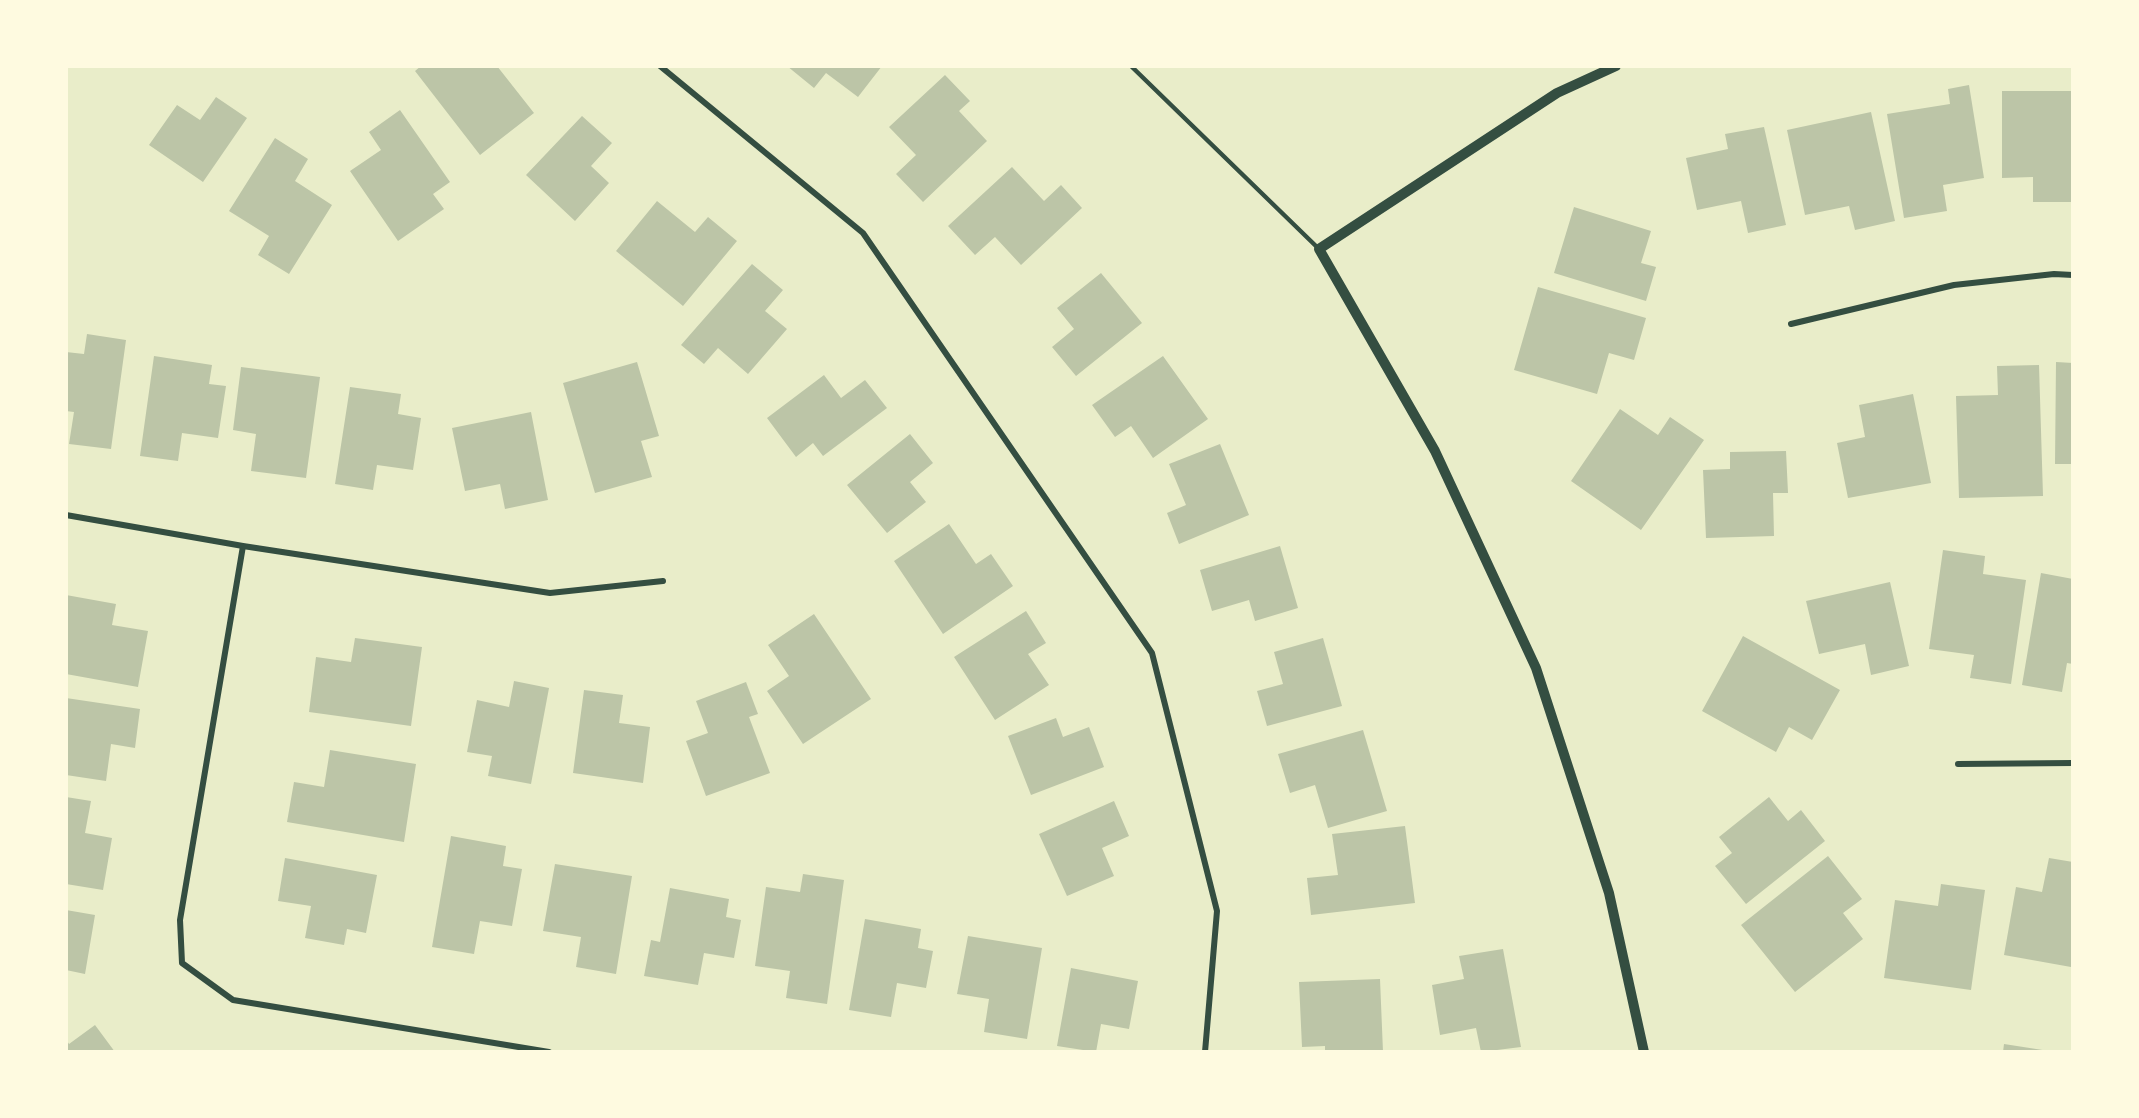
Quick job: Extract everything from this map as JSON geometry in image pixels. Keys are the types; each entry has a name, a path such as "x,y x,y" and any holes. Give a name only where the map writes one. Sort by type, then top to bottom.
{"street":[{"path":"660,66 863,233 1152,653 1217,910 1205,1052"},
{"path":"1616,66 1557,93 1319,249 1435,451 1536,668 1609,893 1644,1052"},
{"path":"1791,324 1954,285 2054,274 2073,275"},
{"path":"66,515 243,546 550,593 663,581"},
{"path":"243,546 180,920 182,963 233,1000 549,1052"},
{"path":"1958,764 2073,762"}],"lane":[{"path":"1131,66 1319,249"}],"building":[{"path":"421,66 464,66 465,68 497,66 534,113 480,155 415,71"},
{"path":"787,66 882,66 858,97 826,73 814,88"},
{"path":"945,75 970,101 959,111 987,141 923,202 896,174 916,155 889,127"},
{"path":"1969,85 1984,178 1943,185 1947,211 1904,218 1887,114 1950,104 1948,89"},
{"path":"2002,91 2073,91 2073,202 2033,202 2033,177 2002,178"},
{"path":"216,97 247,118 203,182 149,145 177,105 200,120"},
{"path":"400,110 450,182 433,194 444,209 398,241 350,171 381,150 369,132"},
{"path":"1871,112 1895,221 1855,230 1849,206 1805,215 1787,130"},
{"path":"582,116 612,143 591,166 609,183 575,221 526,175"},
{"path":"1764,127 1786,225 1748,233 1741,201 1697,210 1686,158 1728,149 1725,134"},
{"path":"275,138 308,159 295,181 332,205 289,274 258,255 269,236 229,211"},
{"path":"1012,167 1044,201 1061,185 1082,208 1021,265 995,237 975,255 948,226"},
{"path":"657,201 695,232 708,217 737,241 683,306 616,251"},
{"path":"1574,207 1651,231 1641,263 1656,267 1646,301 1554,273"},
{"path":"752,264 783,290 765,311 787,329 748,374 718,348 704,364 681,345"},
{"path":"1101,273 1142,323 1076,376 1052,347 1074,329 1057,308"},
{"path":"1538,287 1646,318 1634,360 1609,353 1597,394 1514,370"},
{"path":"87,334 126,340 111,449 69,444 74,412 66,411 66,352 84,354"},
{"path":"154,356 212,365 209,384 226,386 218,438 182,433 178,461 140,456"},
{"path":"1163,356 1208,419 1153,458 1131,426 1115,437 1092,405"},
{"path":"637,362 659,436 641,441 652,477 595,493 563,383"},
{"path":"2056,362 2073,363 2073,464 2055,464"},
{"path":"2039,365 2043,496 1959,498 1956,396 1998,395 1997,366"},
{"path":"241,367 320,377 306,478 251,471 256,434 233,430"},
{"path":"824,375 841,398 865,380 887,408 823,456 813,443 796,457 767,418"},
{"path":"350,387 401,394 398,414 421,418 413,470 377,465 373,490 335,484"},
{"path":"1913,394 1931,483 1848,498 1837,443 1865,437 1859,405"},
{"path":"1620,409 1658,435 1670,417 1704,440 1641,530 1571,481"},
{"path":"531,412 548,500 505,509 500,484 465,491 452,428"},
{"path":"910,434 933,463 910,482 926,502 887,533 847,485"},
{"path":"1220,444 1249,515 1179,544 1167,513 1186,505 1169,464"},
{"path":"1786,451 1788,493 1773,493 1774,536 1706,538 1703,470 1730,469 1730,452"},
{"path":"949,524 976,564 991,554 1013,586 943,634 894,561"},
{"path":"1280,546 1298,608 1255,621 1249,600 1212,611 1200,570"},
{"path":"1943,550 1985,556 1983,574 2026,580 2011,684 1970,678 1974,655 1929,649"},
{"path":"2041,573 2073,579 2073,664 2067,663 2062,692 2022,685"},
{"path":"1890,582 1909,666 1871,675 1865,644 1819,654 1806,601"},
{"path":"66,595 116,604 112,625 148,631 138,687 66,674"},
{"path":"1026,611 1046,643 1028,654 1049,685 995,720 954,657"},
{"path":"814,614 871,699 803,744 767,691 789,676 768,645"},
{"path":"1743,636 1840,690 1812,740 1789,727 1776,752 1702,711"},
{"path":"355,638 422,647 411,726 309,712 316,657 351,662"},
{"path":"1323,638 1342,706 1267,726 1257,691 1283,684 1274,652"},
{"path":"514,681 549,688 531,784 488,776 492,756 467,752 477,700 509,707"},
{"path":"746,682 758,714 749,717 770,773 706,796 686,741 708,733 696,701"},
{"path":"584,690 623,695 619,723 650,727 643,783 573,773"},
{"path":"66,698 140,709 135,748 111,744 106,781 66,775"},
{"path":"1056,718 1063,737 1089,727 1104,767 1031,795 1008,736"},
{"path":"1363,730 1387,811 1328,828 1315,785 1290,793 1278,754"},
{"path":"330,750 416,764 404,842 287,822 294,782 324,787"},
{"path":"66,797 91,801 85,833 112,838 103,890 66,884"},
{"path":"1769,797 1788,821 1801,810 1825,841 1746,904 1715,866 1732,853 1719,837"},
{"path":"1114,801 1129,836 1102,848 1114,876 1067,896 1039,834"},
{"path":"1405,826 1415,903 1311,915 1307,878 1338,875 1332,834"},
{"path":"451,836 506,846 503,866 522,869 512,926 480,921 474,954 432,947"},
{"path":"1828,856 1862,899 1843,913 1863,939 1795,992 1741,925"},
{"path":"285,858 377,875 366,933 347,929 344,945 305,938 311,906 278,901"},
{"path":"2049,858 2073,862 2073,958 2071,967 2004,955 2016,887 2042,892"},
{"path":"555,864 632,876 616,974 576,967 581,937 543,931"},
{"path":"803,874 844,880 827,1004 786,998 790,971 755,966 766,887 800,892"},
{"path":"1941,884 1985,890 1971,990 1884,978 1895,900 1938,906"},
{"path":"670,888 729,899 726,917 741,920 734,958 704,953 698,985 644,976 651,940 660,942"},
{"path":"66,910 95,915 85,974 66,970"},
{"path":"865,919 921,929 918,948 933,951 926,988 897,983 891,1017 849,1010"},
{"path":"968,936 1042,948 1027,1039 984,1032 989,999 957,994"},
{"path":"1503,949 1521,1047 1481,1052 1476,1028 1440,1035 1432,985 1464,979 1459,956"},
{"path":"1071,968 1138,981 1129,1029 1101,1024 1096,1052 1057,1046"},
{"path":"1380,979 1383,1052 1325,1052 1325,1046 1302,1047 1299,982"},
{"path":"95,1025 115,1052 66,1052 66,1039 69,1044"},
{"path":"2004,1044 2049,1051 2049,1052 2003,1052"}]}
